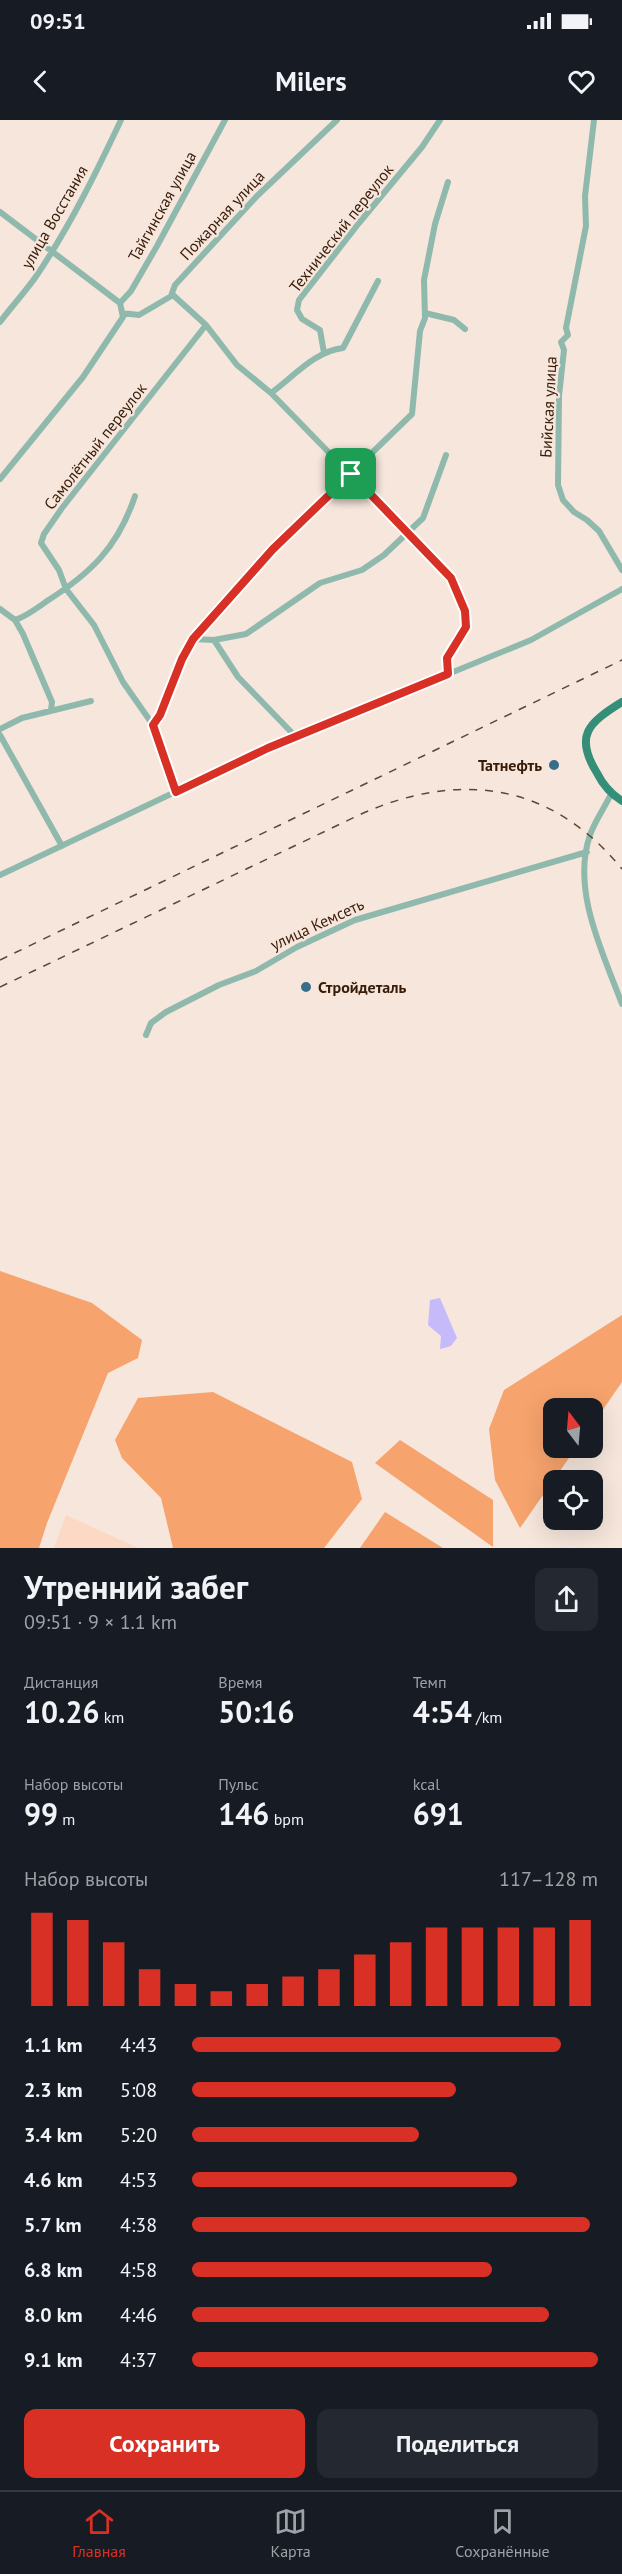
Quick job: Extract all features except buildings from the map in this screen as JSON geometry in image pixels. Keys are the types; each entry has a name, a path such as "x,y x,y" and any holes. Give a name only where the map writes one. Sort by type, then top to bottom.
{"main road":[{"path":"622,702 589,728 585,740 587,756 612,794 622,801"}],"street":[{"name":"улица Восстания","path":"0,322 37,276 52,251 86,193 121,120"},
{"name":"Тайгинская улица","path":"120,303 131,291 157,246 225,120"},
{"name":"Пожарная улица","path":"122,315 139,315 171,296 175,285 257,196 337,120"},
{"name":"Технический переулок","path":"324,353 320,330 303,319 297,310 299,300 422,147 440,120"},
{"name":"Бийская улица","path":"594,120 585,196 586,226 566,328 568,335 561,342 564,350 560,396 558,485 563,500 574,512 599,531 622,570"},
{"path":"153,725 160,715 182,659 193,639 273,549 412,414 420,332 425,313 424,279 435,224 448,182"},
{"path":"0,213 120,303 122,315 83,377 0,479"},
{"path":"271,393 311,360 324,353 344,348 378,281"},
{"path":"171,296 206,325 232,360 271,393 451,578 465,611 466,627 447,658 448,674"},
{"path":"425,313 454,320 465,329"},
{"name":"Самолётный переулок","path":"176,792 153,725 123,682 94,625 66,589 59,570 41,543 44,534 62,508 206,325"},
{"path":"193,639 214,640 246,634 320,583 362,570 384,555 423,518 437,485 446,455"},
{"path":"15,620 66,589 92,569 113,545 129,514 135,496"},
{"path":"0,875 296,737 531,640 622,589"},
{"path":"0,609 15,620 42,676 52,702 51,710"},
{"path":"214,640 238,677 296,737"},
{"path":"0,729 22,718 91,701"},
{"path":"0,735 62,846"},
{"path":"612,794 590,835 587,855 587,897 622,1004"},
{"name":"улица Кемсеть","path":"146,1035 151,1023 166,1012 355,920 587,855"}],"shaded area":[{"path":"0,1271 92,1303 142,1340 138,1358 108,1373 39,1548 0,1548"},
{"path":"440,1298 457,1338 451,1346 440,1349 441,1336 428,1325 430,1300"},
{"path":"622,1315 622,1382 603,1410 603,1398 543,1398 543,1458 569,1458 561,1470 543,1470 543,1495 520,1528 495,1480 489,1429 504,1390"},
{"path":"213,1392 352,1462 362,1499 324,1548 173,1548 161,1498 122,1458 115,1440 138,1398"},
{"path":"400,1440 493,1500 493,1547 375,1463"},
{"path":"385,1512 443,1548 360,1548"},
{"path":"66,1515 138,1548 54,1548"}],"railway":[{"path":"0,960 622,660"},
{"path":"0,987 359,815 396,801 432,792 467,789 501,792 534,802 565,818 594,840 622,869"}],"place":[{"name":"Татнефть","path":"554,765"},
{"name":"Стройдеталь","path":"306,987"}],"route":[{"path":"351,474 451,578 465,611 466,627 447,658 448,674 268,748 176,792 153,725 160,715 182,659 193,639 273,549 351,474"}]}
